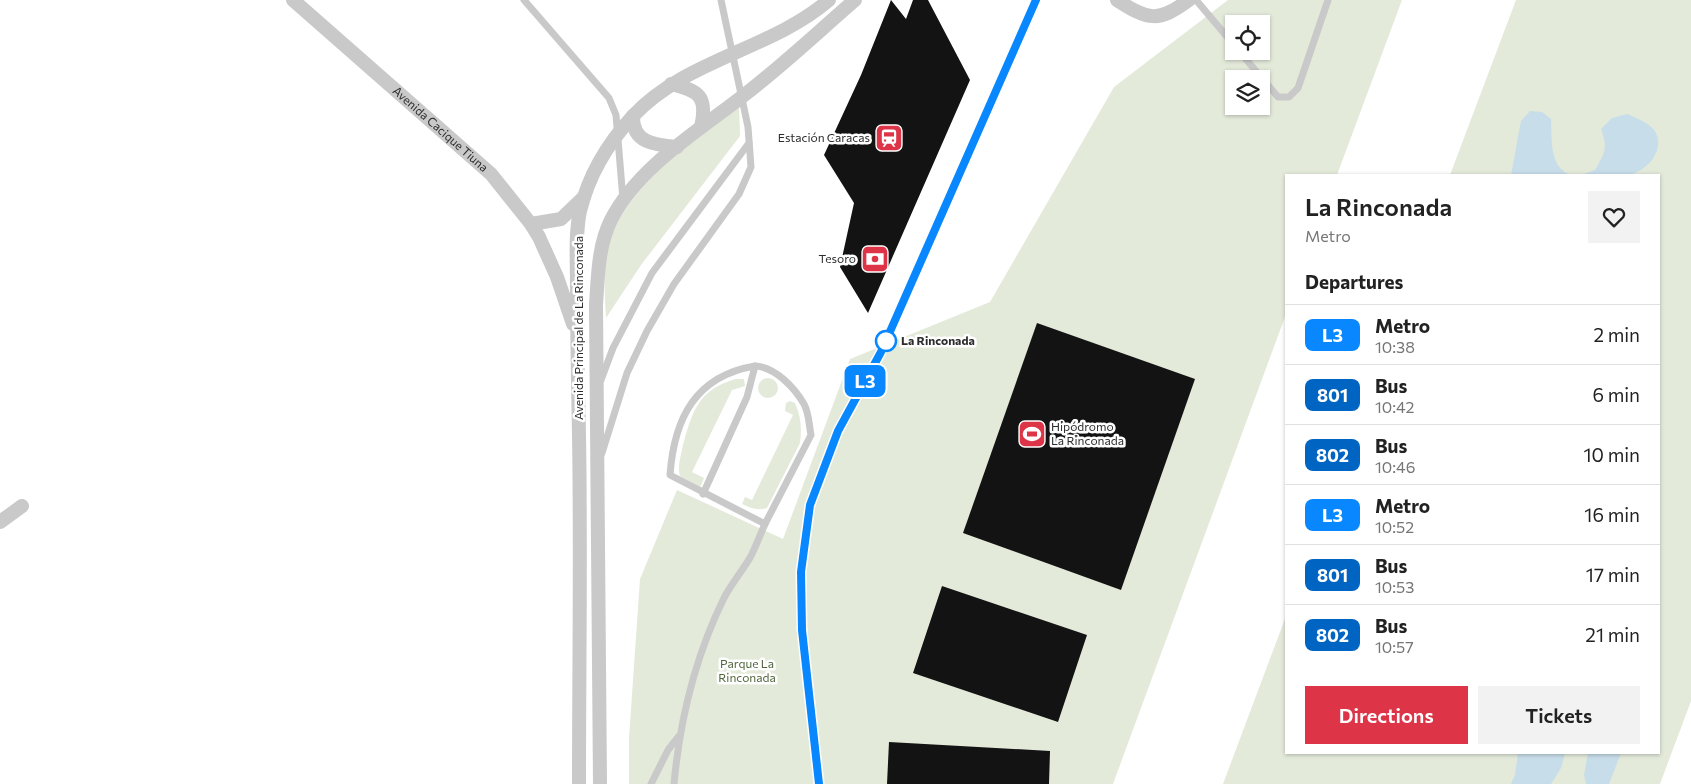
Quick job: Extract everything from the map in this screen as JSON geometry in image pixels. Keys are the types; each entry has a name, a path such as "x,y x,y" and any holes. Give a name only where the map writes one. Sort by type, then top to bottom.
{"street":[{"name":"Avenida Cacique Tiuna","path":"293,0 491,174 531,224 557,277 576,333"},
{"name":"Avenida Principal de La Rinconada","path":"579,784 579,438 576,333 577,250 580,211 593,173 618,134 653,96 671,84 763,41 830,0"},
{"name":"Avenida Principal de La Rinconada","path":"600,784 596,305 603,236 623,200 635,184 701,127 743,96 855,0"},
{"path":"1117,0 1145,16 1166,15 1189,0"},
{"path":"671,84 691,88 698,94 704,113 701,127"},
{"path":"633,116 633,125 638,136 646,142 654,145 677,147"},
{"path":"531,224 561,219 586,195"},
{"path":"0,522 22,506"}],"lane":[{"path":"524,0 608,98 616,115 623,200"},
{"path":"598,465 631,364 674,284 739,194 751,167 743,96 721,0"},
{"path":"1196,0 1225,34"},
{"path":"1247,60 1278,97 1289,97 1298,88 1328,0"},
{"path":"598,390 612,348 652,273 749,143"},
{"path":"703,494 747,397 755,366"},
{"path":"674,784 684,707 703,643 725,596 751,555 811,435 804,404 782,377 762,366 755,366 729,373 708,385 691,402 682,421 671,456 670,476 765,524"},
{"path":"651,784 668,750 679,736"}],"green space":[{"name":"Hipódromo La Rinconada","path":"1228,0 1402,0 1337,174 1285,174 1285,317 1113,784 629,784 629,738 640,579 677,490 783,539 850,359 990,302 1114,87"},
{"path":"1516,0 1691,0 1691,701 1660,784 1223,784 1285,619 1285,754 1660,754 1660,174 1450,174"},
{"path":"739,106 740,136 641,265 606,318 605,277 607,253 614,231 626,209 641,189 679,152"},
{"path":"764,378 772,378 778,384 778,392 772,398 764,398 758,392 758,384"},
{"path":"744,379 745,386 732,390 692,472 704,478 700,487 680,476 679,472 680,457 690,422 705,395 723,383"},
{"path":"790,401 795,403 799,413 800,443 767,508 757,509 748,507 742,504 745,497 752,500 793,415 785,411 786,403"}],"water":[{"path":"1530,111 1542,112 1551,119 1555,159 1563,171 1568,174 1511,174 1521,121"},
{"path":"1627,114 1654,129 1658,140 1656,154 1646,166 1630,174 1584,174 1595,170 1603,155 1605,146 1601,129 1612,118"},
{"path":"1518,754 1565,754 1561,768 1551,784 1511,784 1515,775"},
{"path":"1588,754 1621,754 1609,784 1586,784 1584,775"}],"building":[{"path":"891,0 906,19 913,0 928,0 970,80 868,313 840,267 854,203 824,155 861,75"},
{"path":"1037,323 1195,379 1121,590 963,533"},
{"path":"942,586 1087,635 1058,722 913,673"},
{"path":"889,742 1050,751 1049,784 887,784"}],"metro line":[{"name":"L3","path":"819,784 808,700 802,630 801,572 804,536 810,505 838,431 881,352 1036,0"}],"place":[{"name":"Estación Caracas","path":"889,138"},
{"name":"Tesoro","path":"875,259"},
{"name":"La Rinconada","path":"886,341"},
{"name":"Hipódromo La Rinconada","path":"1032,434"}],"park label":[{"name":"Parque La Rinconada","path":"747,671"}]}
